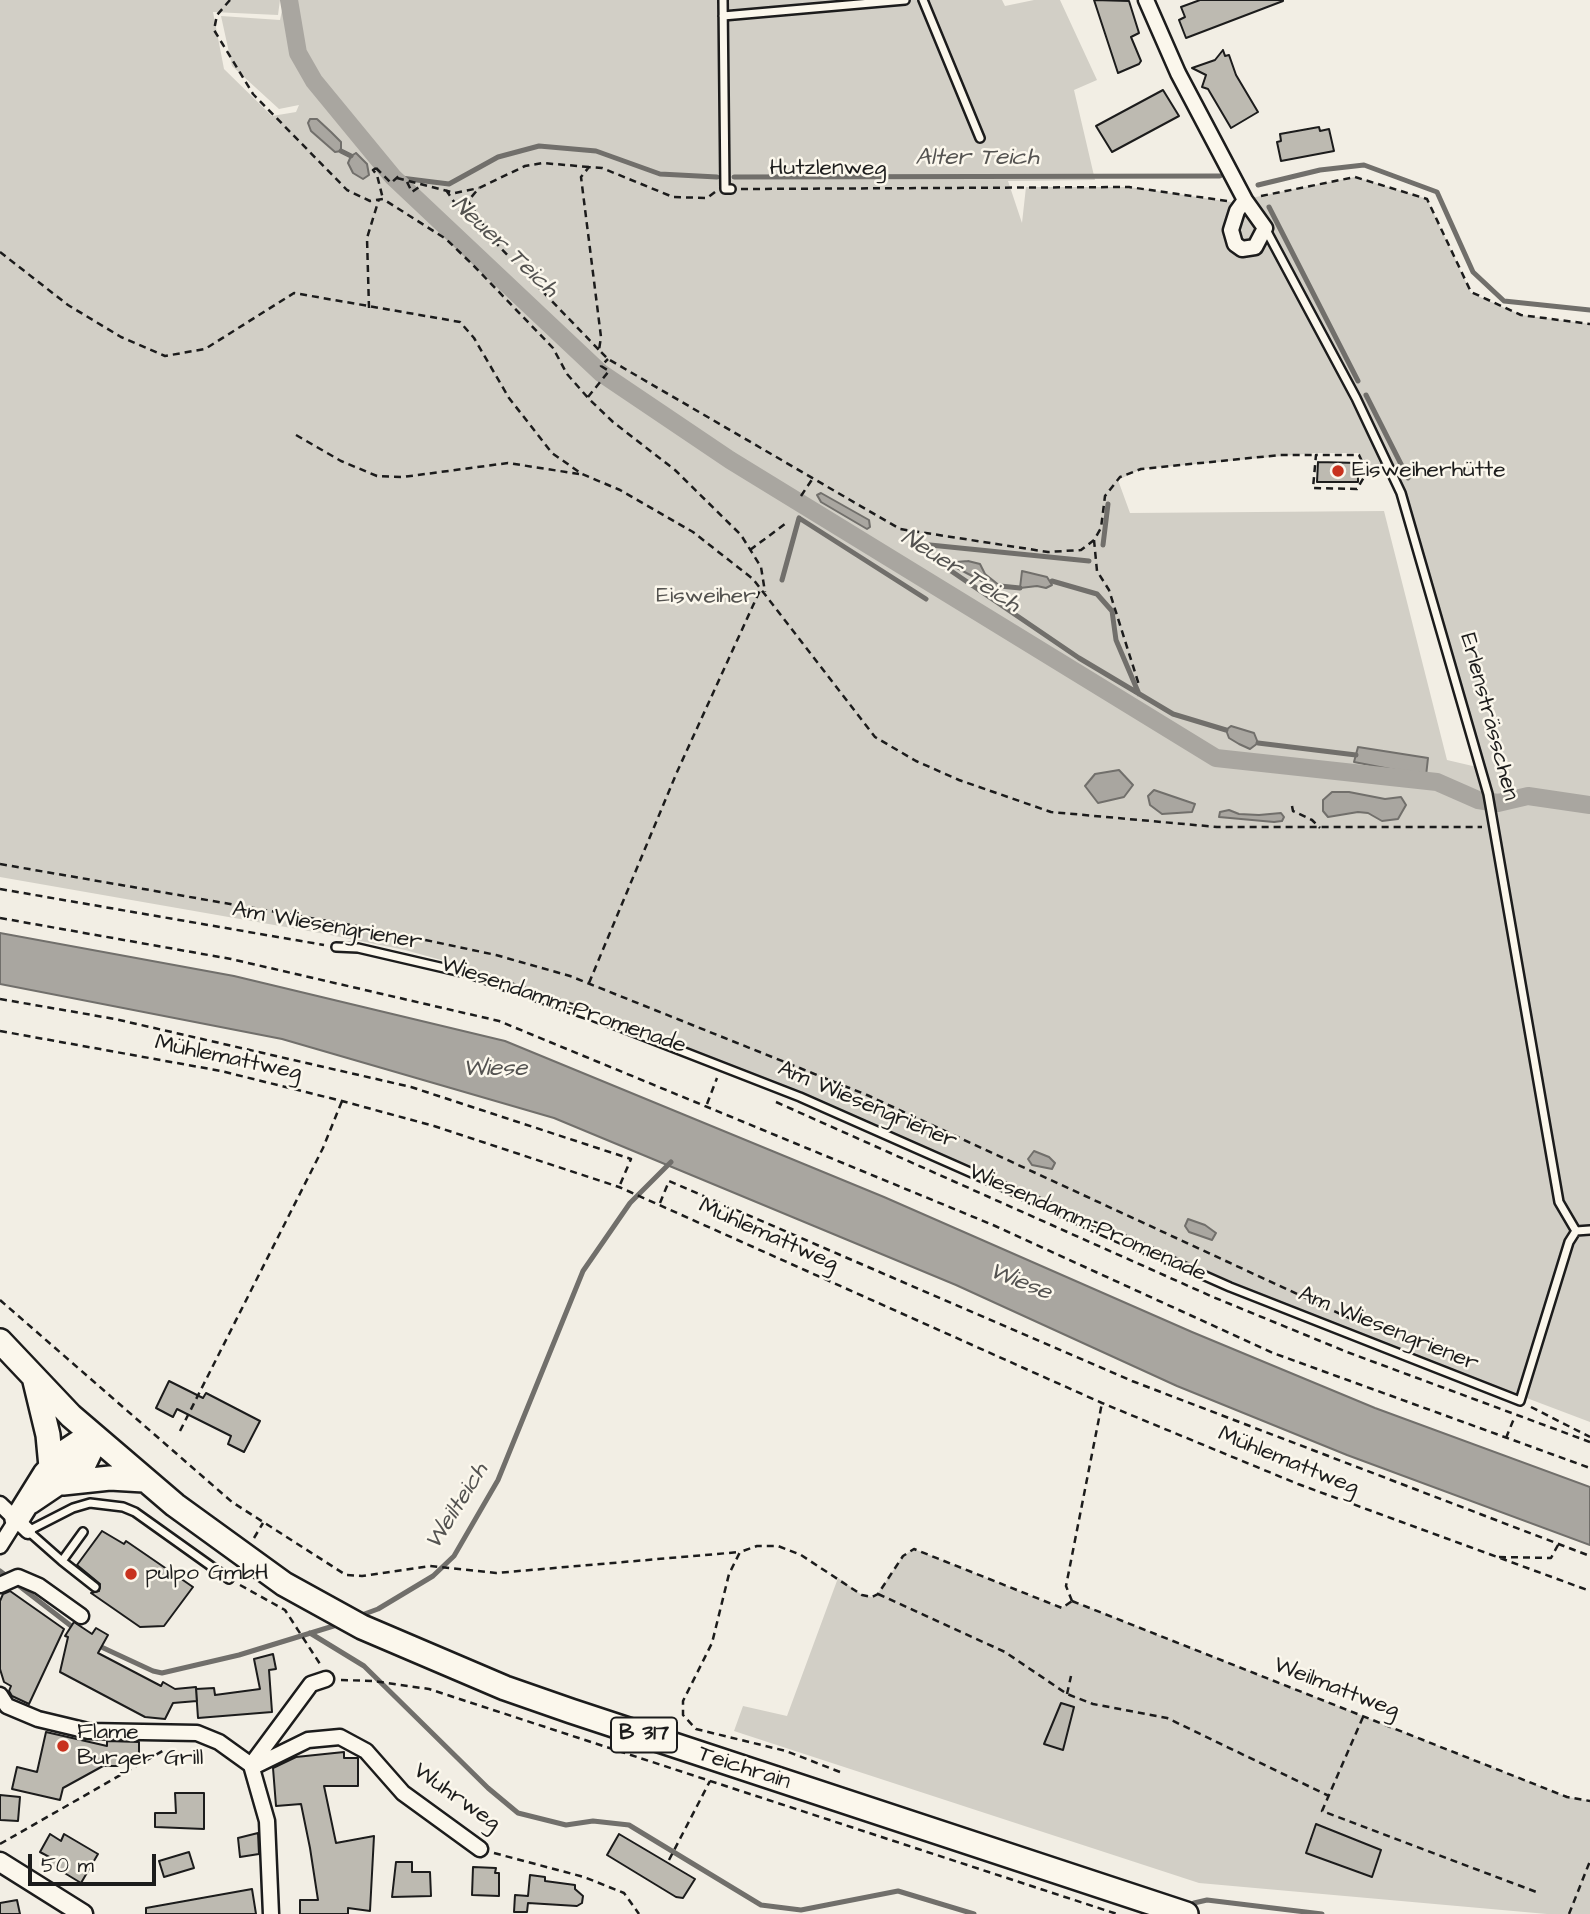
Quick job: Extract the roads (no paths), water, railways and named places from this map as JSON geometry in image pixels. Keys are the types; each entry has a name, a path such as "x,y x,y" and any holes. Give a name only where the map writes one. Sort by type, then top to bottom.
{"main road":[{"name":"B 317","path":"0,1342 35,1381 144,1480 251,1561 335,1614 428,1657 545,1702 1183,1913"},
{"path":"35,1381 57,1475"},
{"path":"19,1514 57,1475 78,1443 96,1439"},
{"path":"57,1475 144,1480"}],"street":[{"name":"Erlensträsschen","path":"1146,0 1178,74 1245,200 1265,228"},
{"path":"1245,200 1237,211 1231,230 1235,244 1242,249 1255,247 1265,228"},
{"path":"0,1546 19,1514"},
{"path":"0,1585 19,1577 39,1586 80,1616"},
{"path":"252,1766 311,1684 326,1679"},
{"path":"0,1695 7,1706 38,1719 88,1731 197,1733 219,1742 252,1766 267,1821 271,1914"},
{"name":"Wuhrweg","path":"252,1766 308,1740 340,1737 366,1751 403,1793 480,1849"},
{"path":"0,1862 83,1914"}],"lane":[{"path":"723,0 728,189"},
{"path":"723,16 905,0"},
{"path":"923,0 980,138"},
{"name":"Erlensträsschen","path":"1265,228 1356,398 1401,493 1488,794 1559,1202 1576,1231"},
{"name":"Am Wiesengriener","path":"336,947 358,948 470,974 592,1016 800,1097 1230,1287 1520,1401 1569,1242 1576,1231"},
{"path":"1576,1231 1590,1230"},
{"path":"19,1514 106,1503 123,1507 135,1512 229,1579"},
{"path":"19,1514 62,1561 95,1587"},
{"path":"62,1561 83,1532"}],"water":[{"path":"310,119 317,119 341,142 341,151 335,152 311,131 308,123"},
{"path":"356,153 367,164 369,175 363,179 353,173 348,163"},
{"path":"821,493 869,520 870,527 867,529 821,502 817,495"},
{"path":"956,562 980,564 985,574 1000,586 995,588 955,567"},
{"path":"1022,571 1047,577 1052,585 1046,588 1020,588"},
{"path":"1231,726 1254,733 1258,743 1250,749 1229,738 1226,730"},
{"path":"1358,747 1428,758 1426,776 1354,762"},
{"path":"1119,770 1133,785 1124,797 1098,803 1085,786 1095,774"},
{"path":"1154,790 1195,804 1192,812 1162,814 1150,805 1148,796"},
{"path":"1332,792 1349,792 1385,799 1401,797 1406,805 1398,819 1382,821 1368,813 1358,812 1328,817 1323,811 1323,800"},
{"path":"1229,810 1239,814 1281,813 1284,817 1282,821 1274,822 1219,817 1220,812"},
{"name":"Wiese","path":"0,933 234,976 505,1041 884,1197 1192,1332 1375,1408 1590,1487 1590,1545 1347,1455 1177,1386 956,1285 554,1118 282,1039 0,984"},
{"path":"1034,1151 1049,1157 1055,1163 1052,1169 1032,1165 1028,1159"},
{"path":"1188,1219 1205,1225 1216,1233 1212,1240 1189,1232 1185,1226"}],"waterway":[{"name":"Neuer Teich","path":"289,0 298,53 314,81 393,177 601,373 730,460 1216,758 1437,782 1478,800 1498,803 1528,796 1590,805"},
{"name":"Alter Teich","path":"393,177 449,184 498,157 539,146 596,151 660,174 717,177"},
{"path":"341,151 351,156"},
{"name":"Alter Teich","path":"1258,185 1320,170 1364,165 1437,192 1473,272 1504,301 1590,310"},
{"name":"Alter Teich","path":"734,177 1220,176"},
{"path":"1269,207 1358,381"},
{"path":"1366,395 1408,478"},
{"path":"1103,545 1108,504"},
{"path":"799,518 926,599"},
{"path":"782,580 799,518"},
{"path":"920,544 1089,561"},
{"path":"935,560 1079,658 1173,714 1226,730"},
{"path":"1052,581 1097,594 1112,611 1116,640 1139,694"},
{"path":"1000,586 1020,588"},
{"path":"1258,743 1356,755"},
{"name":"Neuer Teich","path":"1426,776 1434,782"},
{"name":"Weilteich","path":"359,1616 378,1609 433,1576 454,1556 498,1480 583,1271 630,1203 671,1162"},
{"name":"Weilteich","path":"0,1571 75,1629"},
{"name":"Weilteich","path":"97,1645 162,1673 239,1655 340,1624"},
{"path":"310,1633 364,1666 488,1788 518,1813 566,1825 593,1821 629,1825 761,1905 801,1910 898,1891 974,1914"},
{"path":"1194,1903 1207,1900 1322,1914"}],"place":[{"name":"Eisweiherhütte","path":"1338,471"},
{"name":"pulpo GmbH","path":"131,1574"},
{"name":"Flame Burger Grill","path":"63,1746"}],"park label":[{"name":"Eisweiher","path":"706,597"}]}
